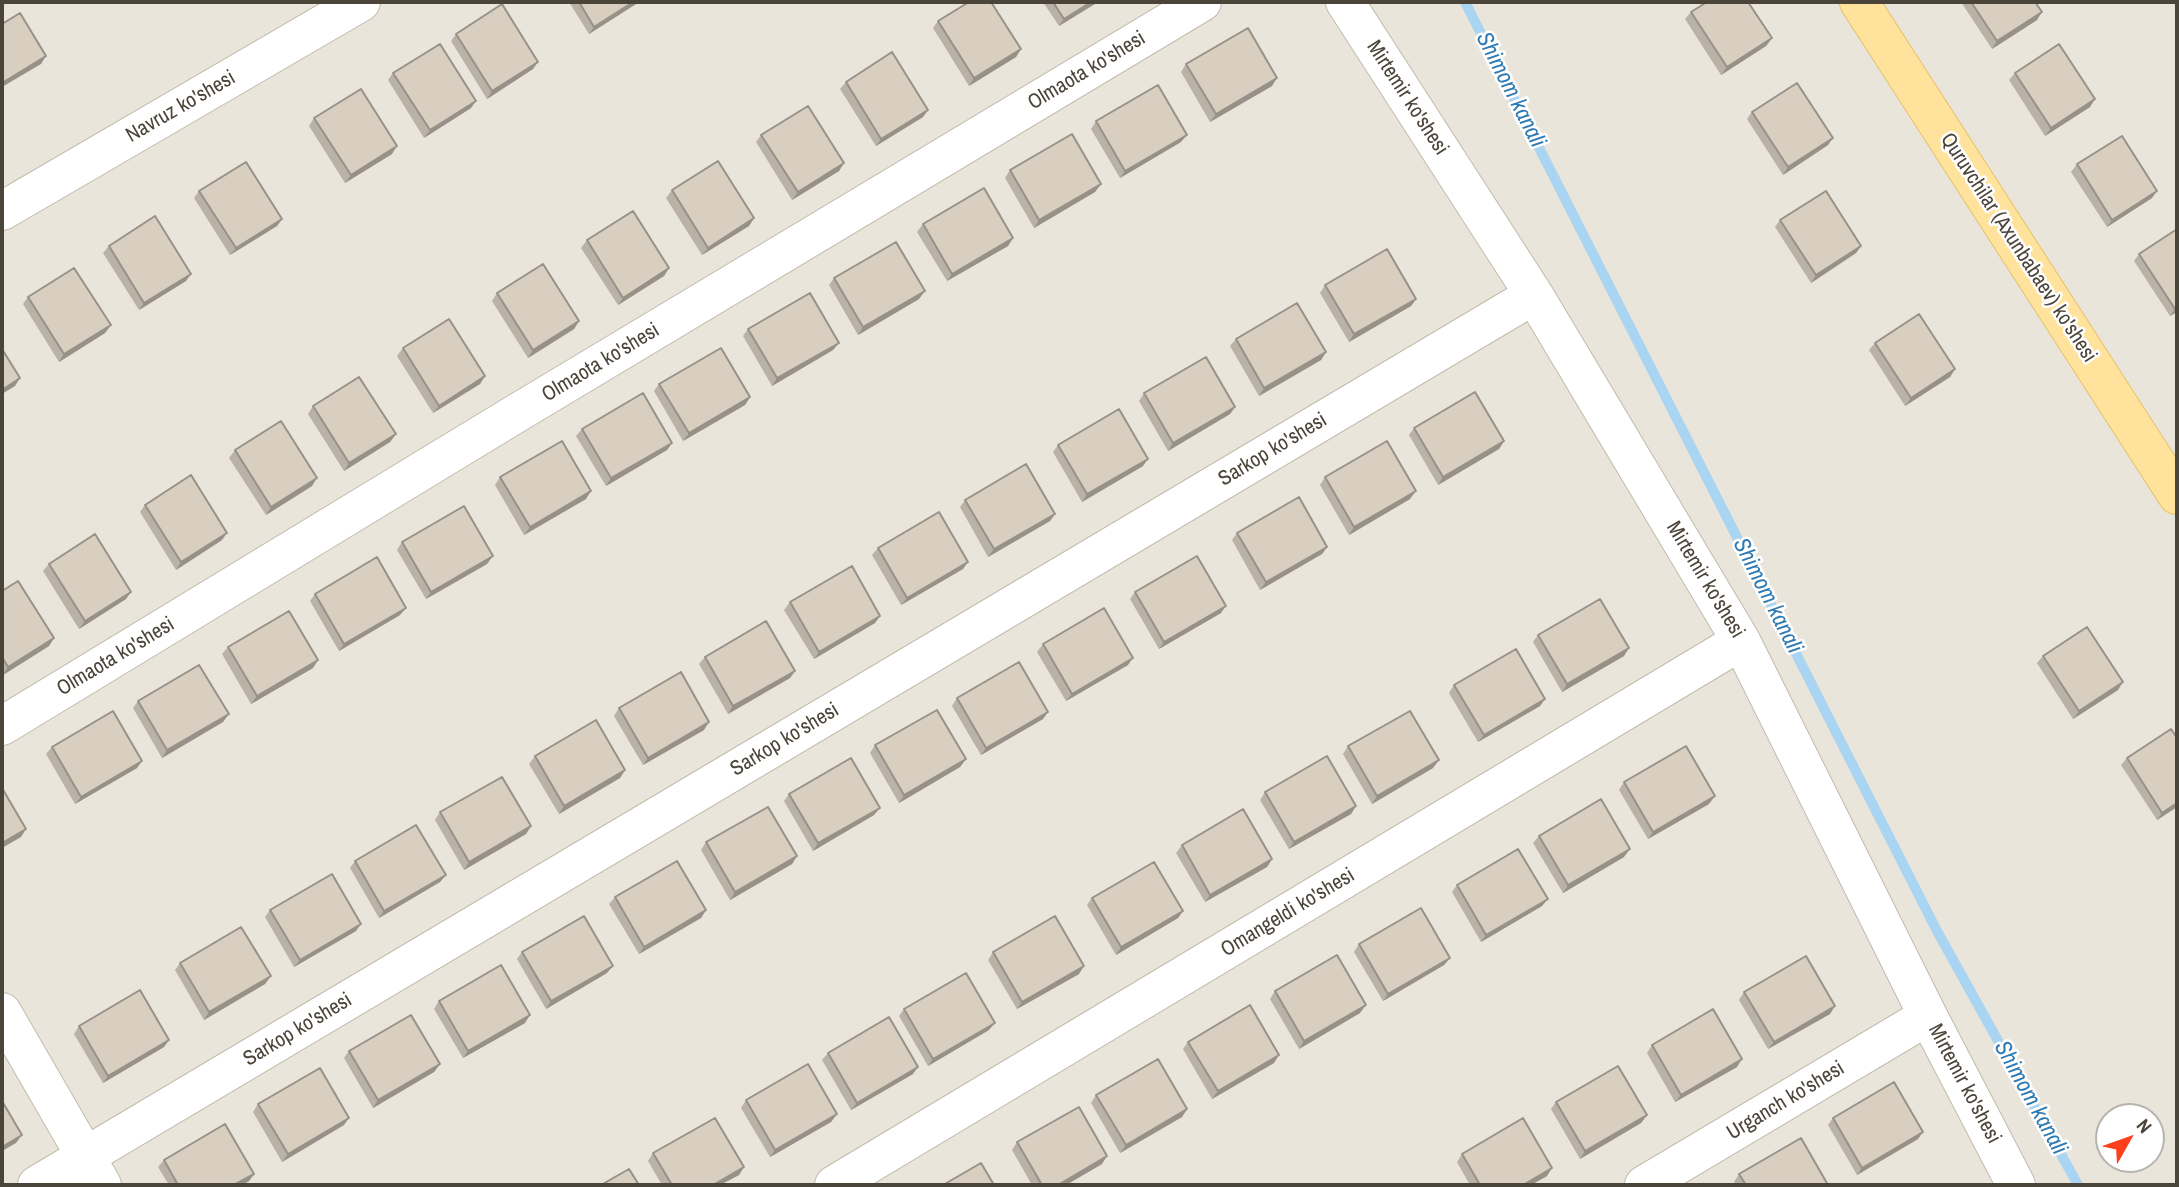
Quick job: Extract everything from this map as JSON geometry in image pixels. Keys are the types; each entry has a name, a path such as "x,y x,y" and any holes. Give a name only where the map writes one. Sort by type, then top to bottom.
{"main road":[{"name":"Quruvchilar (Axunbabaev) ko'shesi","path":"1859,2 2177,495"}],"street":[{"name":"Olmaota ko'shesi","path":"2,726 500,423 1202,2"},
{"name":"Mirtemir ko'shesi","path":"1345,2 1534,295 1741,641 1928,1016 2016,1185"},
{"name":"Navruz ko'shesi","path":"4,204 358,3"},
{"name":"Sarkop ko'shesi","path":"37,1185 94,1171 1534,295"},
{"name":"Omangeldi ko'shesi","path":"834,1185 1741,641"},
{"path":"2,1012 94,1171"},
{"name":"Urganch ko'shesi","path":"1644,1185 1928,1016"}],"shaded area":[{"path":"2,2 2177,2 2177,1185 2,1185"}],"building":[{"path":"579,2 633,2 594,27"},
{"path":"969,2 991,2 1021,49 974,78 938,21"},
{"path":"1053,2 1091,2 1064,19"},
{"path":"1707,2 1748,2 1772,38 1727,67 1691,12"},
{"path":"1971,2 2035,2 2042,12 1997,41"},
{"path":"502,4 538,62 492,91 456,34"},
{"path":"20,13 46,56 2,83 2,24"},
{"path":"1248,28 1277,78 1216,114 1186,64"},
{"path":"440,44 476,101 430,130 393,73"},
{"path":"2059,44 2095,99 2051,128 2015,73"},
{"path":"892,52 928,110 881,139 846,82"},
{"path":"1797,83 1833,138 1788,167 1752,112"},
{"path":"1158,85 1187,135 1125,171 1096,121"},
{"path":"361,89 397,146 351,175 314,118"},
{"path":"808,106 844,163 798,192 761,135"},
{"path":"1072,134 1101,184 1039,220 1010,170"},
{"path":"2122,136 2157,191 2112,220 2077,164"},
{"path":"718,161 754,218 708,248 672,190"},
{"path":"246,162 282,219 236,248 199,191"},
{"path":"984,188 1013,238 952,274 923,224"},
{"path":"1826,191 1861,246 1816,275 1780,220"},
{"path":"633,211 669,268 623,298 587,240"},
{"path":"155,216 191,274 144,303 109,246"},
{"path":"2177,229 2177,308 2175,309 2139,254"},
{"path":"896,242 925,291 863,327 834,278"},
{"path":"1387,249 1416,299 1354,334 1325,285"},
{"path":"543,264 579,321 533,350 497,293"},
{"path":"74,268 111,325 64,354 28,297"},
{"path":"810,293 839,343 777,378 748,329"},
{"path":"1297,303 1326,352 1264,388 1236,339"},
{"path":"1919,314 1955,369 1911,398 1875,343"},
{"path":"449,319 485,376 439,406 403,348"},
{"path":"721,348 750,397 689,433 659,384"},
{"path":"2,349 20,378 2,390"},
{"path":"1206,357 1235,407 1173,443 1144,393"},
{"path":"359,377 396,434 349,463 313,406"},
{"path":"1475,392 1504,441 1443,477 1414,428"},
{"path":"643,393 672,443 611,478 582,429"},
{"path":"1119,409 1148,459 1087,494 1058,445"},
{"path":"281,421 317,478 271,507 235,450"},
{"path":"562,441 591,491 530,527 500,477"},
{"path":"1387,441 1416,491 1354,527 1325,477"},
{"path":"1026,464 1055,514 994,549 965,500"},
{"path":"191,475 227,533 181,562 145,505"},
{"path":"1299,497 1327,547 1266,582 1237,533"},
{"path":"464,506 493,556 431,592 402,542"},
{"path":"939,512 968,562 907,598 878,548"},
{"path":"95,534 131,592 85,621 49,564"},
{"path":"1197,556 1226,606 1164,642 1135,592"},
{"path":"377,557 406,608 344,644 315,594"},
{"path":"852,566 880,616 819,652 790,602"},
{"path":"18,581 54,638 8,667 2,657 2,591"},
{"path":"1600,599 1629,648 1567,684 1538,635"},
{"path":"1104,608 1133,658 1072,694 1043,644"},
{"path":"289,611 318,660 257,696 228,647"},
{"path":"766,621 795,671 733,706 705,657"},
{"path":"2087,627 2123,682 2079,711 2043,656"},
{"path":"1516,649 1545,699 1484,735 1454,685"},
{"path":"1019,662 1048,712 986,748 957,698"},
{"path":"199,665 229,714 167,750 138,701"},
{"path":"681,672 709,722 648,758 619,708"},
{"path":"937,710 966,759 904,795 875,745"},
{"path":"113,711 142,761 81,797 52,747"},
{"path":"1410,711 1439,760 1377,796 1348,746"},
{"path":"596,720 625,770 564,806 535,756"},
{"path":"2171,729 2177,738 2177,803 2162,813 2127,758"},
{"path":"1686,746 1715,796 1653,832 1624,782"},
{"path":"1327,756 1356,806 1294,842 1265,792"},
{"path":"851,758 880,808 818,843 789,794"},
{"path":"502,777 531,826 469,862 440,812"},
{"path":"2,788 26,829 2,843"},
{"path":"1601,799 1630,849 1568,885 1539,836"},
{"path":"768,807 797,856 735,892 706,842"},
{"path":"1243,809 1272,859 1210,895 1182,845"},
{"path":"416,825 446,875 384,911 355,861"},
{"path":"1518,849 1548,899 1486,935 1457,885"},
{"path":"677,861 706,910 644,947 615,897"},
{"path":"1154,862 1183,911 1121,947 1092,898"},
{"path":"332,874 361,924 300,960 270,910"},
{"path":"1421,908 1450,958 1388,994 1359,944"},
{"path":"584,916 613,966 551,1001 522,952"},
{"path":"1055,916 1084,966 1022,1002 993,952"},
{"path":"241,927 271,976 209,1012 180,963"},
{"path":"1337,955 1366,1005 1304,1041 1275,991"},
{"path":"1806,956 1835,1006 1774,1042 1744,992"},
{"path":"501,965 530,1015 468,1051 439,1001"},
{"path":"966,973 995,1023 933,1059 904,1009"},
{"path":"140,990 169,1040 108,1076 79,1026"},
{"path":"1250,1005 1279,1055 1218,1091 1188,1042"},
{"path":"1713,1009 1742,1059 1681,1095 1652,1045"},
{"path":"411,1015 440,1064 378,1100 349,1051"},
{"path":"889,1017 918,1067 857,1103 828,1053"},
{"path":"1158,1059 1187,1109 1126,1145 1096,1095"},
{"path":"808,1064 837,1114 775,1150 746,1100"},
{"path":"1618,1066 1647,1115 1585,1151 1556,1102"},
{"path":"320,1068 349,1118 288,1154 258,1104"},
{"path":"1894,1082 1923,1132 1862,1168 1833,1118"},
{"path":"2,1101 22,1135 2,1147"},
{"path":"1079,1107 1107,1156 1058,1185 1042,1185 1017,1142"},
{"path":"715,1118 744,1167 713,1185 672,1185 653,1153"},
{"path":"1523,1118 1552,1168 1523,1185 1480,1185 1462,1154"},
{"path":"225,1124 254,1174 234,1185 178,1185 164,1160"},
{"path":"1801,1138 1828,1185 1746,1185 1739,1174"},
{"path":"981,1163 994,1185 943,1185"},
{"path":"629,1169 639,1185 601,1185"}],"waterway":[{"name":"Shimom kanali","path":"1465,2 1937,931 2078,1185"}]}
